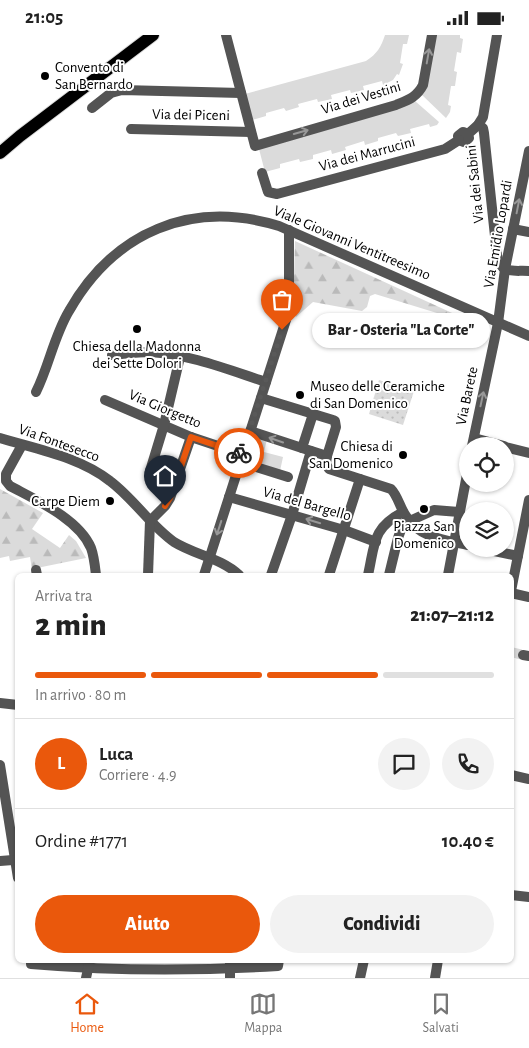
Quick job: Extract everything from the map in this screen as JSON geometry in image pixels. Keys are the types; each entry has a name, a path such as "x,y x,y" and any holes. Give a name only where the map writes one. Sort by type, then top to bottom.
{"main road":[{"path":"3,147 153,35"}],"street":[{"path":"226,35 251,131"},
{"name":"Via dei Vestini","path":"251,131 255,146 398,104 413,97 420,91 423,85 432,35"},
{"name":"Via dei Marrucini","path":"262,173 268,192 275,194 445,149 478,125 484,113 497,35"},
{"path":"92,108 112,93 122,90 241,93"},
{"name":"Via dei Sabini","path":"478,125 483,128 484,133 498,257 501,267 505,269"},
{"name":"Via dei Piceni","path":"131,129 251,131"},
{"name":"Via Emidio Lopardi","path":"498,323 505,269 513,229 526,181 529,151"},
{"name":"Viale Giovanni Ventitreesimo","path":"36,392 61,326 73,304 114,255 143,235 171,223 201,217 224,216 246,218 290,230 529,336"},
{"path":"513,229 529,232"},
{"path":"205,573 266,382 288,306 290,230"},
{"path":"505,269 529,271"},
{"name":"Via Barete","path":"474,437 498,323"},
{"path":"112,355 142,352 158,353 180,357 266,382"},
{"path":"176,481 150,471 164,425 180,357"},
{"path":"261,398 336,423 327,456 327,468 391,489 395,493 406,516 416,529 425,534 459,543"},
{"name":"Via Giorgetto","path":"105,400 241,458 296,479"},
{"path":"272,573 292,515 296,479 306,450 313,414"},
{"path":"250,431 327,456"},
{"path":"148,573 150,521 168,502 191,437"},
{"name":"Via Fontesecco","path":"0,438 81,463 94,469 118,488 150,521 175,542 227,565 237,573"},
{"path":"22,445 6,474 6,481 10,486 63,517 79,531 91,549 96,573"},
{"path":"514,449 529,453"},
{"path":"330,573 360,479"},
{"name":"Via del Bargello","path":"229,497 376,541"},
{"path":"514,581 522,551 529,500"},
{"path":"368,573 376,541 384,524 434,509 459,512 448,573"},
{"path":"389,573 398,538 406,516"},
{"path":"514,593 529,597"},
{"path":"0,703 15,705"},
{"path":"0,765 15,864"},
{"path":"514,776 529,779"},
{"path":"0,861 14,860"},
{"path":"514,895 529,897"},
{"path":"39,963 88,969 158,965 230,969 278,963"},
{"path":"360,978 363,963"},
{"path":"435,978 438,963"}],"green space":[{"path":"385,35 409,35 407,44 403,44 400,63 403,64 399,75 397,74 393,80 383,85 382,81 363,86 364,90 351,93 350,90 331,95 332,99 318,102 317,99 298,104 299,107 286,111 284,108 266,113 266,116 252,120 245,94 366,61 378,50"},
{"path":"436,35 460,35 460,38 463,39 461,53 457,52 454,71 457,72 455,86 451,86 448,105 451,106 446,118 421,94"},
{"path":"415,101 439,122 437,125 430,127 429,124 410,129 411,133 398,136 396,133 378,138 378,141 365,145 364,141 345,147 346,150 332,154 331,150 313,155 313,159 300,162 299,159 280,164 280,168 265,172 259,149"},
{"path":"295,241 463,318 463,321 375,294 370,296 367,307 362,311 313,302 296,317 293,311"},
{"path":"379,380 414,391 403,425 369,414"},
{"path":"252,435 267,439 264,452 283,457 280,471 244,460"},
{"path":"0,489 43,513 32,529 60,548 69,535 76,541 86,558 32,569 30,557 10,561 9,556 0,558"}],"tunnel":[{"path":"514,653 523,655"}],"way so far":[{"path":"239,453 242,454 282,330"}],"place":[{"name":"Convento di San Bernardo","path":"45,76"},
{"name":"Chiesa della Madonna dei Sette Dolori","path":"137,329"},
{"name":"Bar - Osteria \"La Corte\"","path":"282,330"},
{"name":"Museo delle Ceramiche di San Domenico","path":"300,395"},
{"name":"Chiesa di San Domenico","path":"403,455"},
{"name":"Carpe Diem","path":"110,501"},
{"name":"Piazza San Domenico","path":"424,509"}],"route":[{"path":"165,506 170,498 191,437 239,453"}]}
